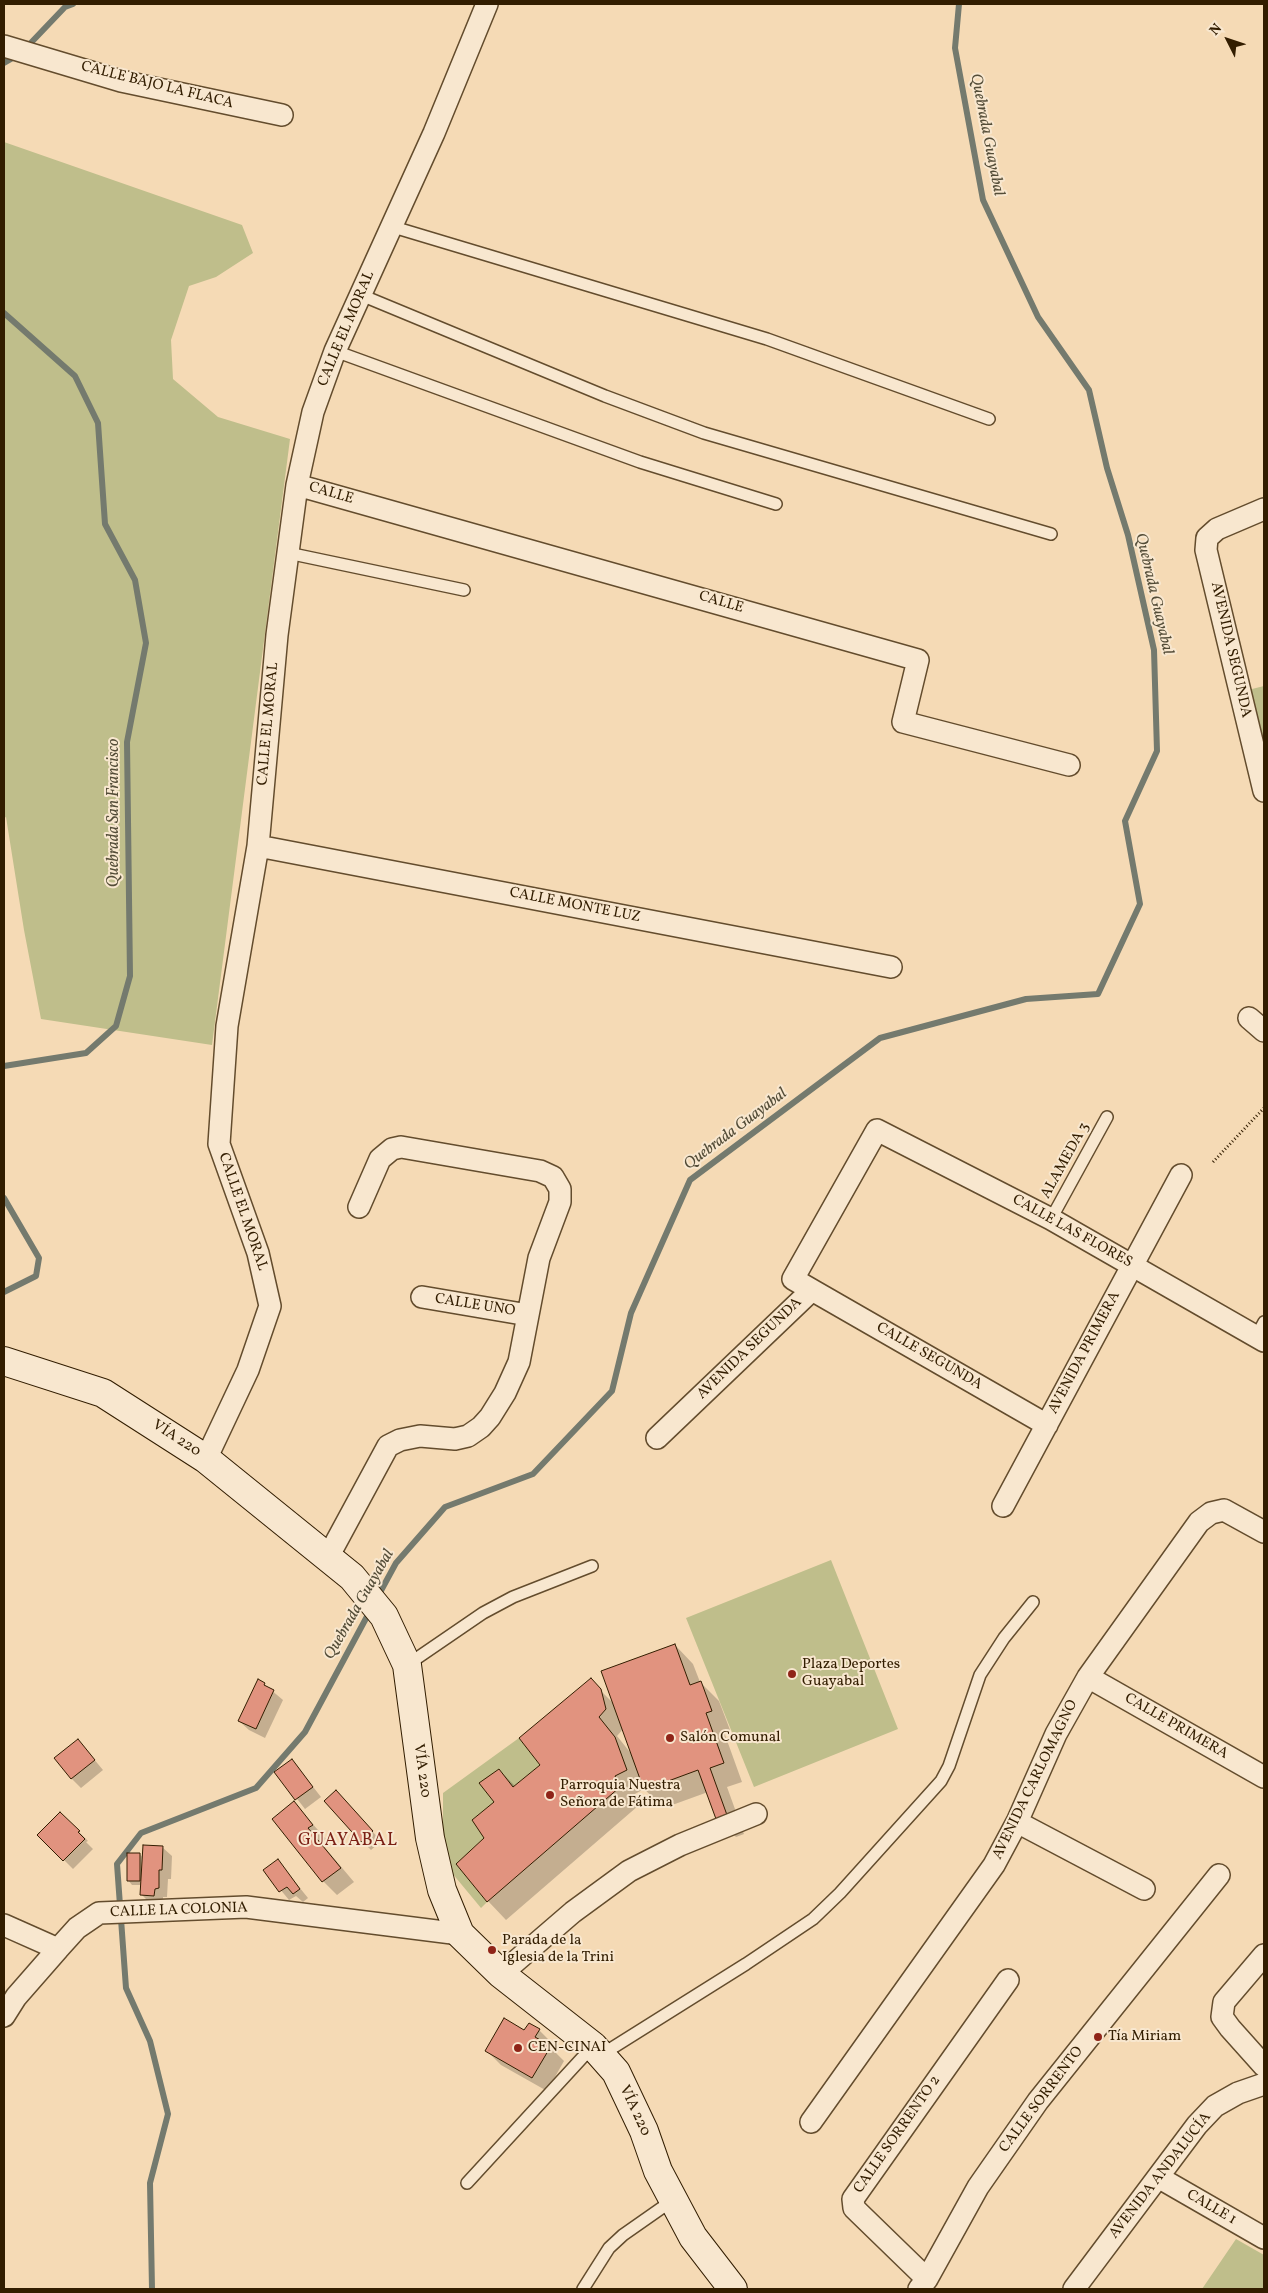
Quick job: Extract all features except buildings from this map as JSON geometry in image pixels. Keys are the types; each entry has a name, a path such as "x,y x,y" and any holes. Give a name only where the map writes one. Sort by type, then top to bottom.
{"main road":[{"name":"VÍA 220","path":"4,1361 104,1393 206,1458 352,1577 384,1616 407,1665 430,1838 442,1890 460,1934 501,1974 597,2051 616,2072 644,2131 658,2171 673,2200 693,2237 733,2289"}],"street":[{"name":"CALLE EL MORAL","path":"206,1458 248,1370 270,1306 258,1253 219,1144 227,1026 258,846 276,635 297,484 313,412 335,351 390,226 434,133 487,4"},
{"name":"CALLE BAJO LA FLACA","path":"7,47 121,81 282,116"},
{"name":"CALLE","path":"297,484 918,660 903,722 1069,765"},
{"name":"AVENIDA SEGUNDA","path":"1264,509 1217,529 1207,538 1206,550 1264,791"},
{"name":"CALLE MONTE LUZ","path":"258,846 892,967"},
{"name":"AVENIDA SEGUNDA","path":"657,1438 812,1290 793,1279 877,1130"},
{"name":"CALLE LAS FLORES","path":"877,1130 1051,1219 1132,1265 1262,1333"},
{"path":"328,1557 388,1446 400,1440 420,1436 455,1439 468,1436 481,1428 505,1392 519,1362 539,1258 560,1202 560,1189 552,1177 540,1171 401,1147 392,1149 380,1158 360,1208"},
{"name":"AVENIDA PRIMERA","path":"1003,1506 1181,1175"},
{"name":"CALLE SEGUNDA","path":"812,1290 1047,1425"},
{"name":"CALLE UNO","path":"422,1297 528,1315"},
{"name":"AVENIDA CARLOMAGNO","path":"811,2122 994,1865 1017,1822 1056,1734 1088,1677 1199,1522 1210,1513 1224,1510 1264,1532"},
{"name":"CALLE PRIMERA","path":"1088,1677 1264,1776"},
{"path":"501,1974 573,1912 629,1871 680,1844 756,1814"},
{"path":"1017,1822 1144,1889"},
{"name":"CALLE SORRENTO","path":"923,2284 978,2187 1033,2109 1219,1875"},
{"name":"CALLE LA COLONIA","path":"4,2016 16,1997 58,1948 77,1928 99,1913 246,1907 460,1934"},
{"path":"4,1925 58,1948"},
{"path":"1264,1955 1224,2002 1222,2017 1264,2066"},
{"name":"CALLE SORRENTO 2","path":"923,2284 854,2208 853,2199 1008,1980"},
{"name":"AVENIDA ANDALUCÍA","path":"1074,2289 1196,2125 1215,2106 1238,2092 1264,2084"},
{"name":"CALLE 1","path":"1158,2177 1264,2238"}],"lane":[{"path":"390,226 767,339 989,419"},
{"path":"361,295 605,396 704,433 1052,534"},
{"path":"335,351 640,462 776,504"},
{"path":"288,554 464,590"},
{"name":"ALAMEDA 3","path":"1051,1219 1107,1118"},
{"path":"407,1665 484,1613 513,1596 592,1566"},
{"path":"468,2183 597,2051 754,1959 813,1919 840,1893 940,1781 949,1766 980,1675 1004,1638 1033,1602"},
{"path":"583,2289 609,2248 673,2200"}],"path":[{"path":"1213,1162 1264,1108"}],"shaded area":[{"path":"4,142 242,225 253,253 216,277 189,286 171,340 173,379 218,417 290,439 212,1045 41,1019 24,930 6,817 4,818"},
{"path":"1264,686 1264,755 1248,690"},
{"name":"Plaza Deportes Guayabal","path":"831,1560 898,1729 754,1787 686,1618"},
{"path":"519,1738 540,1765 513,1787 499,1769 480,1783 494,1802 472,1820 484,1838 456,1864 487,1902 481,1908 447,1867 443,1859 443,1793"},
{"path":"1236,2239 1264,2255 1264,2289 1202,2289"}],"waterway":[{"name":"Quebrada San Francisco","path":"25,49 65,7 73,4"},
{"name":"Quebrada Guayabal","path":"377,1598 396,1563 445,1507 533,1474 612,1391 631,1313 690,1180 880,1038 1026,999 1098,994 1140,904 1125,821 1157,751 1154,650 1128,535 1107,468 1089,390 1038,317 983,200 955,48 959,4"},
{"name":"Quebrada San Francisco","path":"4,63 18,55"},
{"name":"Quebrada San Francisco","path":"4,313 75,376 98,423 105,524 135,580 146,643 127,742 130,976 116,1026 86,1053 4,1066"},
{"name":"Quebrada San Francisco","path":"4,1198 39,1258 36,1276 4,1292"},
{"name":"Quebrada Guayabal","path":"152,2289 150,2183 168,2114 150,2041 126,1988 117,1864 141,1833 256,1788 305,1732 371,1609"}],"place":[{"name":"Plaza Deportes Guayabal","path":"792,1674"},
{"name":"Salón Comunal","path":"670,1738"},
{"name":"Parroquia Nuestra Señora de Fátima","path":"550,1795"},
{"name":"Parada de la Iglesia de la Trini","path":"492,1950"},
{"name":"Tía Miriam","path":"1098,2037"},
{"name":"CEN-CINAI","path":"518,2048"}],"district":[{"name":"GUAYABAL","path":"348,1842"}]}
